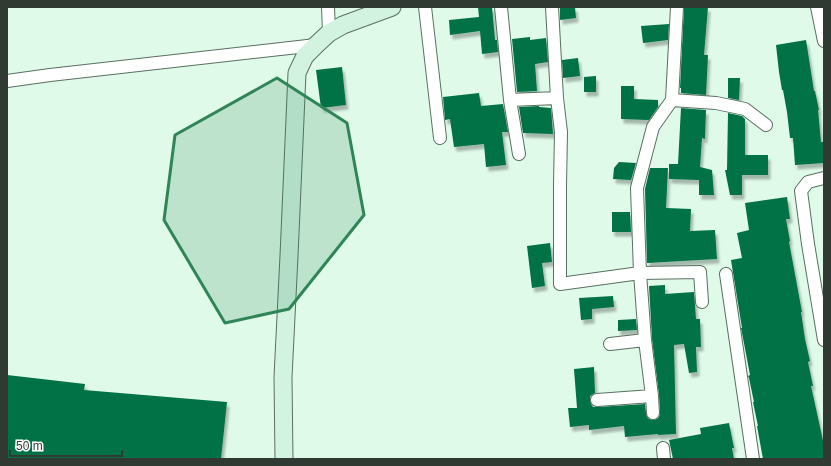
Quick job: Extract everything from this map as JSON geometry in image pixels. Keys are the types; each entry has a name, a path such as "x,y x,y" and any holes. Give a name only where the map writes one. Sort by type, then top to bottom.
{"main road":[{"path":"284,459 282,377 290,248 297,73 306,56 329,33 344,25 392,7"}],"street":[{"path":"328,7 329,33"},
{"path":"425,7 440,138"},
{"path":"501,7 510,100 519,154"},
{"path":"552,7 557,98 561,132 560,284 640,273 700,272 702,302"},
{"path":"653,413 645,340 640,273 637,188 653,127 672,100 677,7"},
{"path":"817,7 824,41"},
{"path":"7,81 316,45"},
{"path":"510,100 557,98"},
{"path":"672,100 716,103 745,109 766,125"},
{"path":"824,178 808,182 801,191 824,340"},
{"path":"726,274 753,459"},
{"path":"610,344 645,340"},
{"path":"597,400 652,396"}],"highlighted area":[{"path":"277,78 347,123 364,215 289,309 225,323 164,220 175,135"}],"building":[{"path":"478,7 492,7 495,40 497,40 498,52 482,54 480,31 450,35 449,20 479,17"},
{"path":"560,7 575,7 576,18 560,20"},
{"path":"684,7 708,7 704,55 708,55 706,95 681,93"},
{"path":"669,24 668,40 643,43 641,26"},
{"path":"530,37 530,40 546,38 548,62 535,64 537,91 517,92 512,39"},
{"path":"806,40 814,91 819,110 821,142 824,142 824,163 795,165 793,138 790,138 776,45"},
{"path":"578,58 580,76 563,78 562,60"},
{"path":"342,67 346,105 321,108 316,70"},
{"path":"596,76 596,92 584,92 584,77"},
{"path":"728,78 740,78 739,100 728,98"},
{"path":"621,86 634,86 634,99 658,100 658,107 649,120 621,119"},
{"path":"479,93 481,106 503,104 508,132 502,132 506,165 486,167 484,144 454,147 450,119 445,120 443,97"},
{"path":"539,106 551,108 553,134 523,133 519,107"},
{"path":"681,108 706,110 705,139 702,138 700,167 712,170 714,195 699,195 699,180 669,179 669,164 678,164"},
{"path":"728,113 742,116 745,119 745,155 768,155 768,175 742,175 742,195 730,195 725,170 727,170"},
{"path":"619,162 636,163 631,180 613,179 614,168"},
{"path":"650,168 668,168 666,208 691,209 690,231 715,230 717,259 647,263 645,189"},
{"path":"787,197 790,219 786,219 789,242 810,361 808,362 813,386 811,386 824,445 824,459 763,459 754,402 748,376 750,375 741,328 731,260 742,258 737,233 749,230 745,203"},
{"path":"612,212 630,212 631,232 612,232"},
{"path":"550,243 552,262 542,263 545,286 532,288 527,246"},
{"path":"665,285 665,294 694,292 696,319 700,319 701,347 696,347 697,372 689,373 684,344 674,345 676,434 625,437 624,426 589,430 589,425 570,427 568,408 577,408 574,369 594,367 595,393 590,396 593,407 645,404 646,414 649,419 654,420 659,417 659,395 652,339 649,286"},
{"path":"613,296 614,307 592,309 592,319 581,320 579,298"},
{"path":"636,319 637,330 618,331 618,320"},
{"path":"7,375 85,384 84,390 227,402 221,459 7,459"},
{"path":"729,423 734,448 732,448 734,459 673,459 669,440 701,434 700,428"}]}
